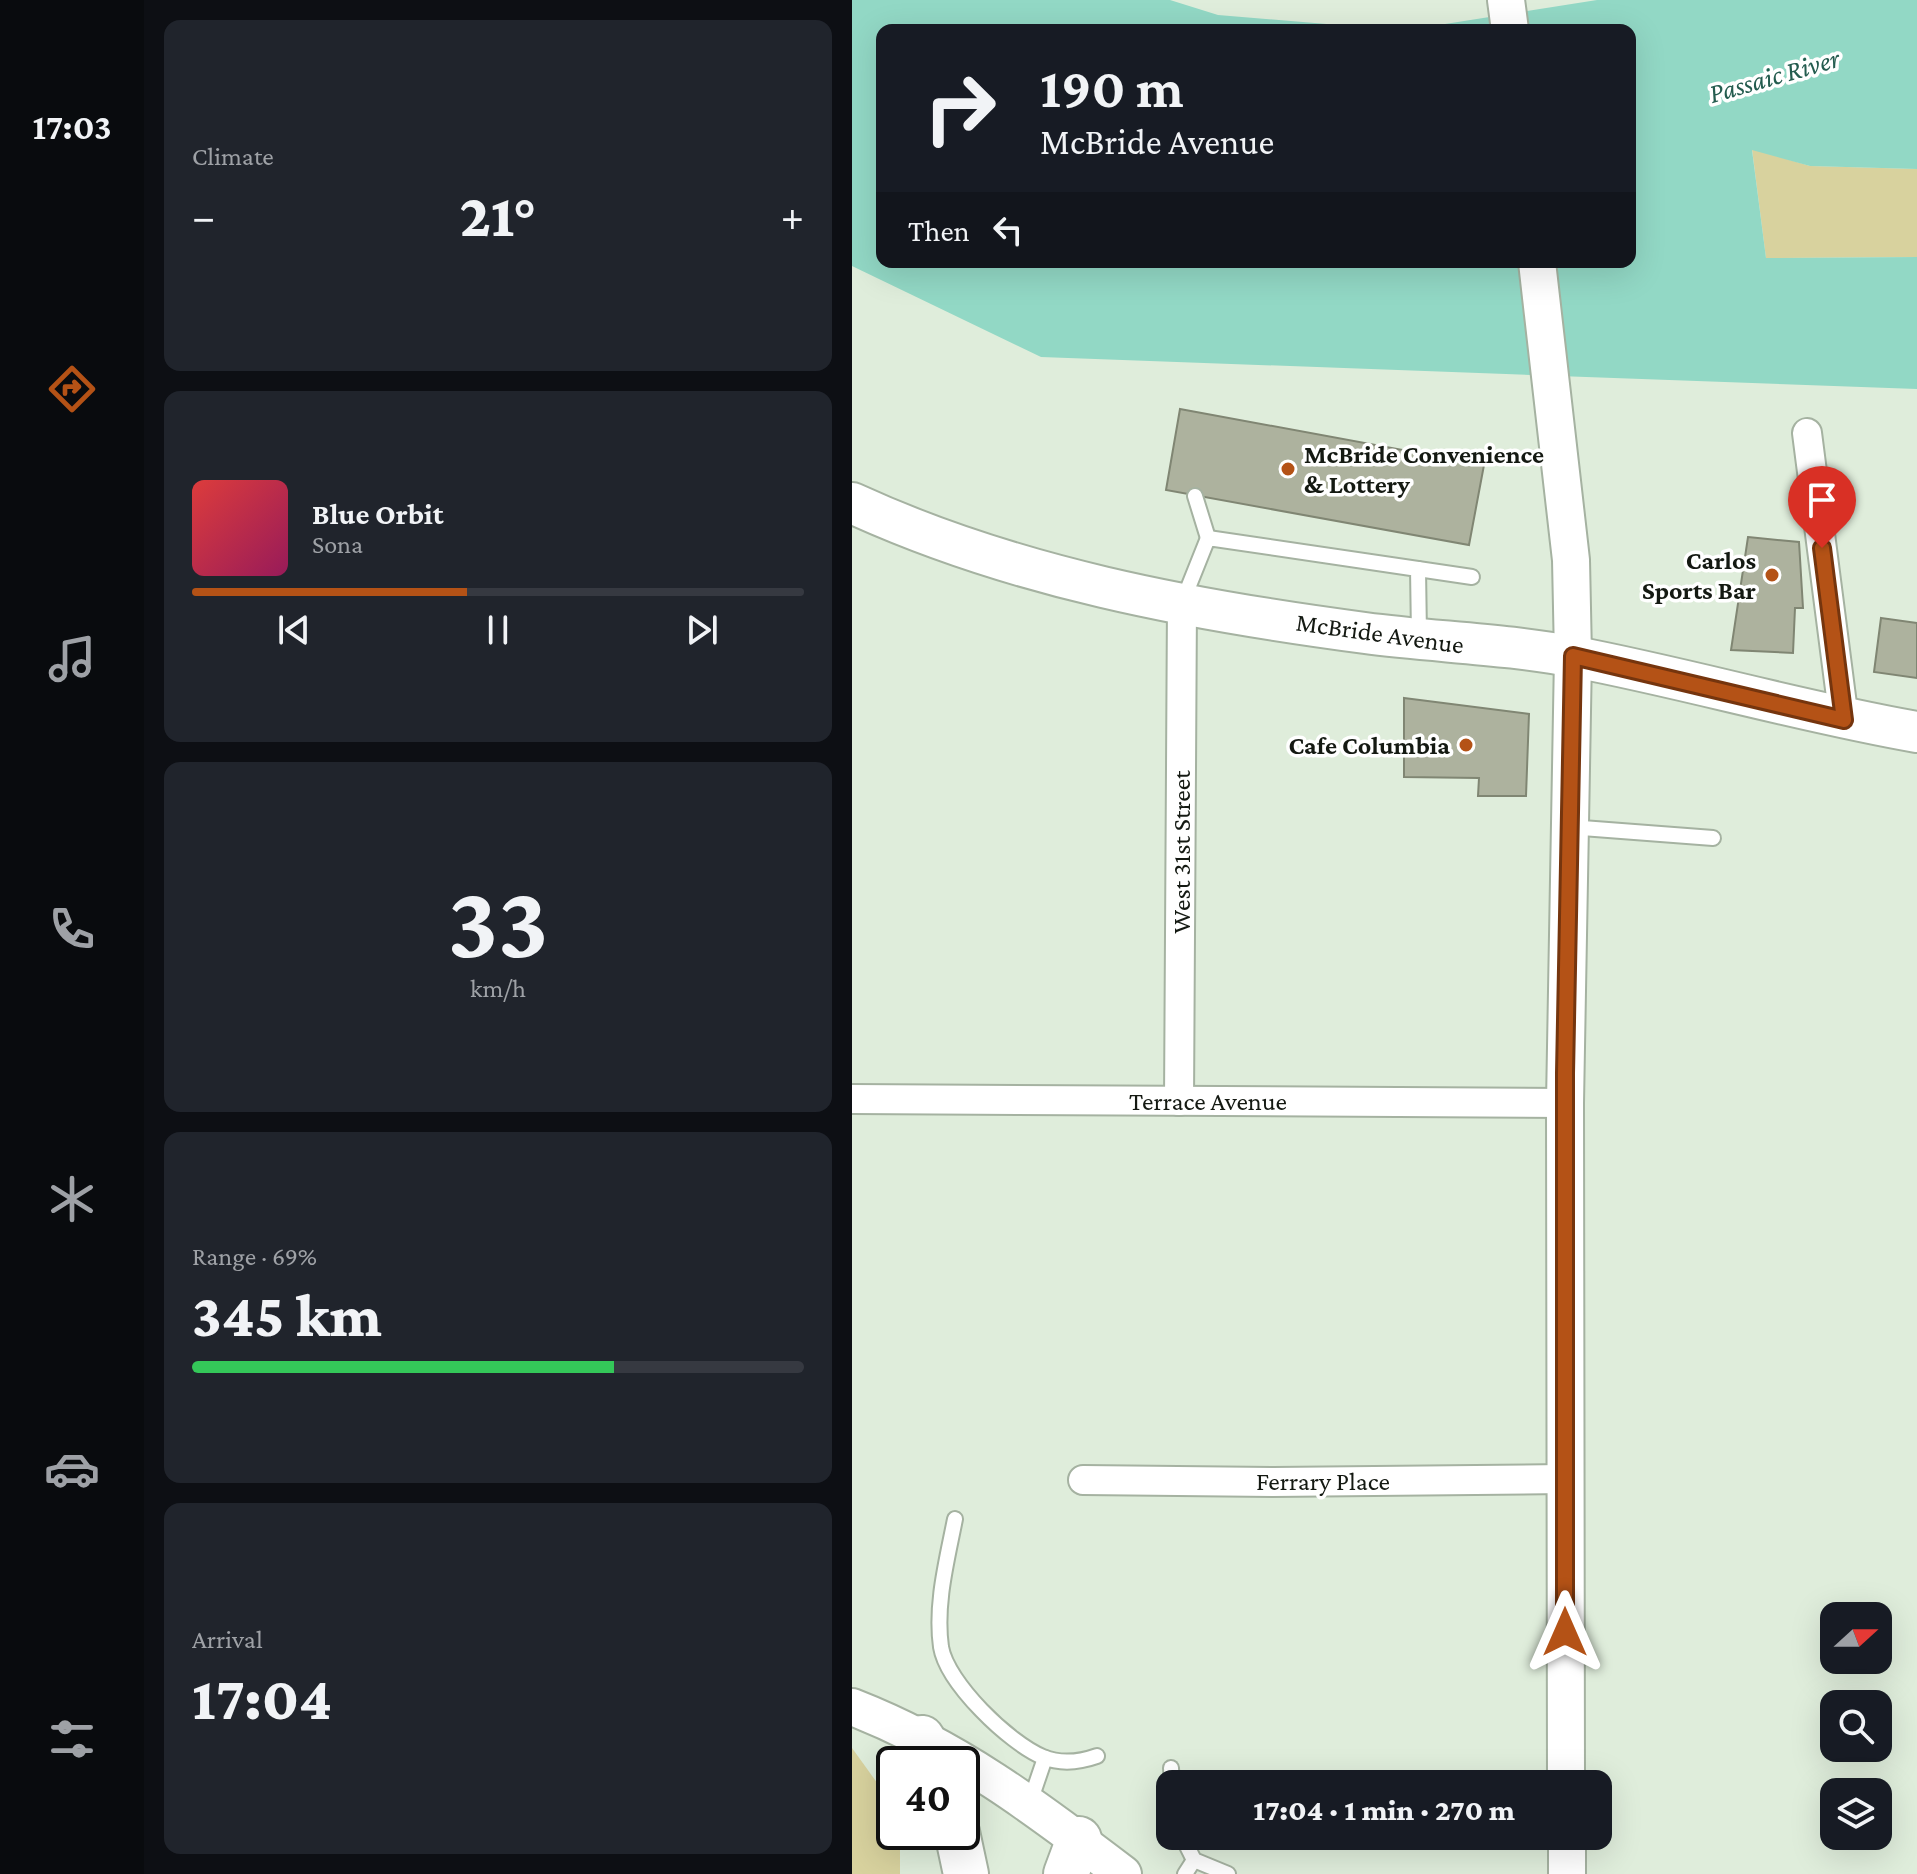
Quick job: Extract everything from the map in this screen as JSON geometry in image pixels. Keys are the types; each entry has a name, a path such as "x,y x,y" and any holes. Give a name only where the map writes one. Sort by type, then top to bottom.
{"highway":[{"path":"961,1850 966,1874"}],"main road":[{"name":"McBride Avenue","path":"852,503 1003,561 1080,582 1182,603 1419,639 1573,656 1844,720 1917,732"}],"street":[{"path":"1506,0 1509,24"},
{"path":"1538,268 1571,560 1573,656 1565,1103 1566,1770"},
{"path":"1807,433 1844,720"},
{"name":"West 31st Street","path":"1179,1101 1182,603"},
{"name":"Terrace Avenue","path":"852,1099 1565,1103"},
{"name":"Ferrary Place","path":"1083,1480 1564,1479"},
{"path":"852,1707 918,1746"},
{"path":"980,1769 1030,1802 1073,1856 1123,1874"},
{"path":"1567,1850 1567,1874"}],"lane":[{"path":"1182,603 1208,538 1195,496"},
{"path":"1208,538 1472,577"},
{"path":"1418,569 1419,639"},
{"path":"1569,827 1713,838"},
{"path":"955,1519 941,1593 941,1649 950,1671 994,1722 1028,1749 1045,1758 1068,1761 1083,1761 1097,1756"},
{"path":"1030,1802 1045,1758"},
{"path":"1189,1850 1194,1860 1228,1874"},
{"path":"1185,1874 1194,1860"}],"shaded area":[{"path":"1752,149 1810,166 1917,169 1917,257 1766,258"},
{"path":"852,1748 876,1781 876,1850 900,1850 900,1874 852,1874"}],"water":[{"name":"Passaic River","path":"852,0 1170,0 1218,15 1326,24 876,24 876,268 1636,268 1636,24 1445,24 1597,0 1917,0 1917,169 1810,166 1752,150 1766,258 1917,257 1917,389 1041,357 852,266"}],"building":[{"path":"1180,409 1484,465 1469,545 1166,490"},
{"name":"Carlos Sports Bar","path":"1748,537 1799,542 1803,608 1795,608 1793,653 1731,650"},
{"path":"1881,618 1917,623 1917,678 1874,672"},
{"name":"Cafe Columbia","path":"1404,698 1529,714 1526,796 1478,796 1479,778 1404,777"}],"place":[{"name":"McBride Convenience & Lottery","path":"1288,469"},
{"name":"Carlos Sports Bar","path":"1772,575"},
{"name":"Cafe Columbia","path":"1466,745"}],"route":[{"path":"1565,1632 1565,1073 1573,656 1844,720 1822,548"}]}
